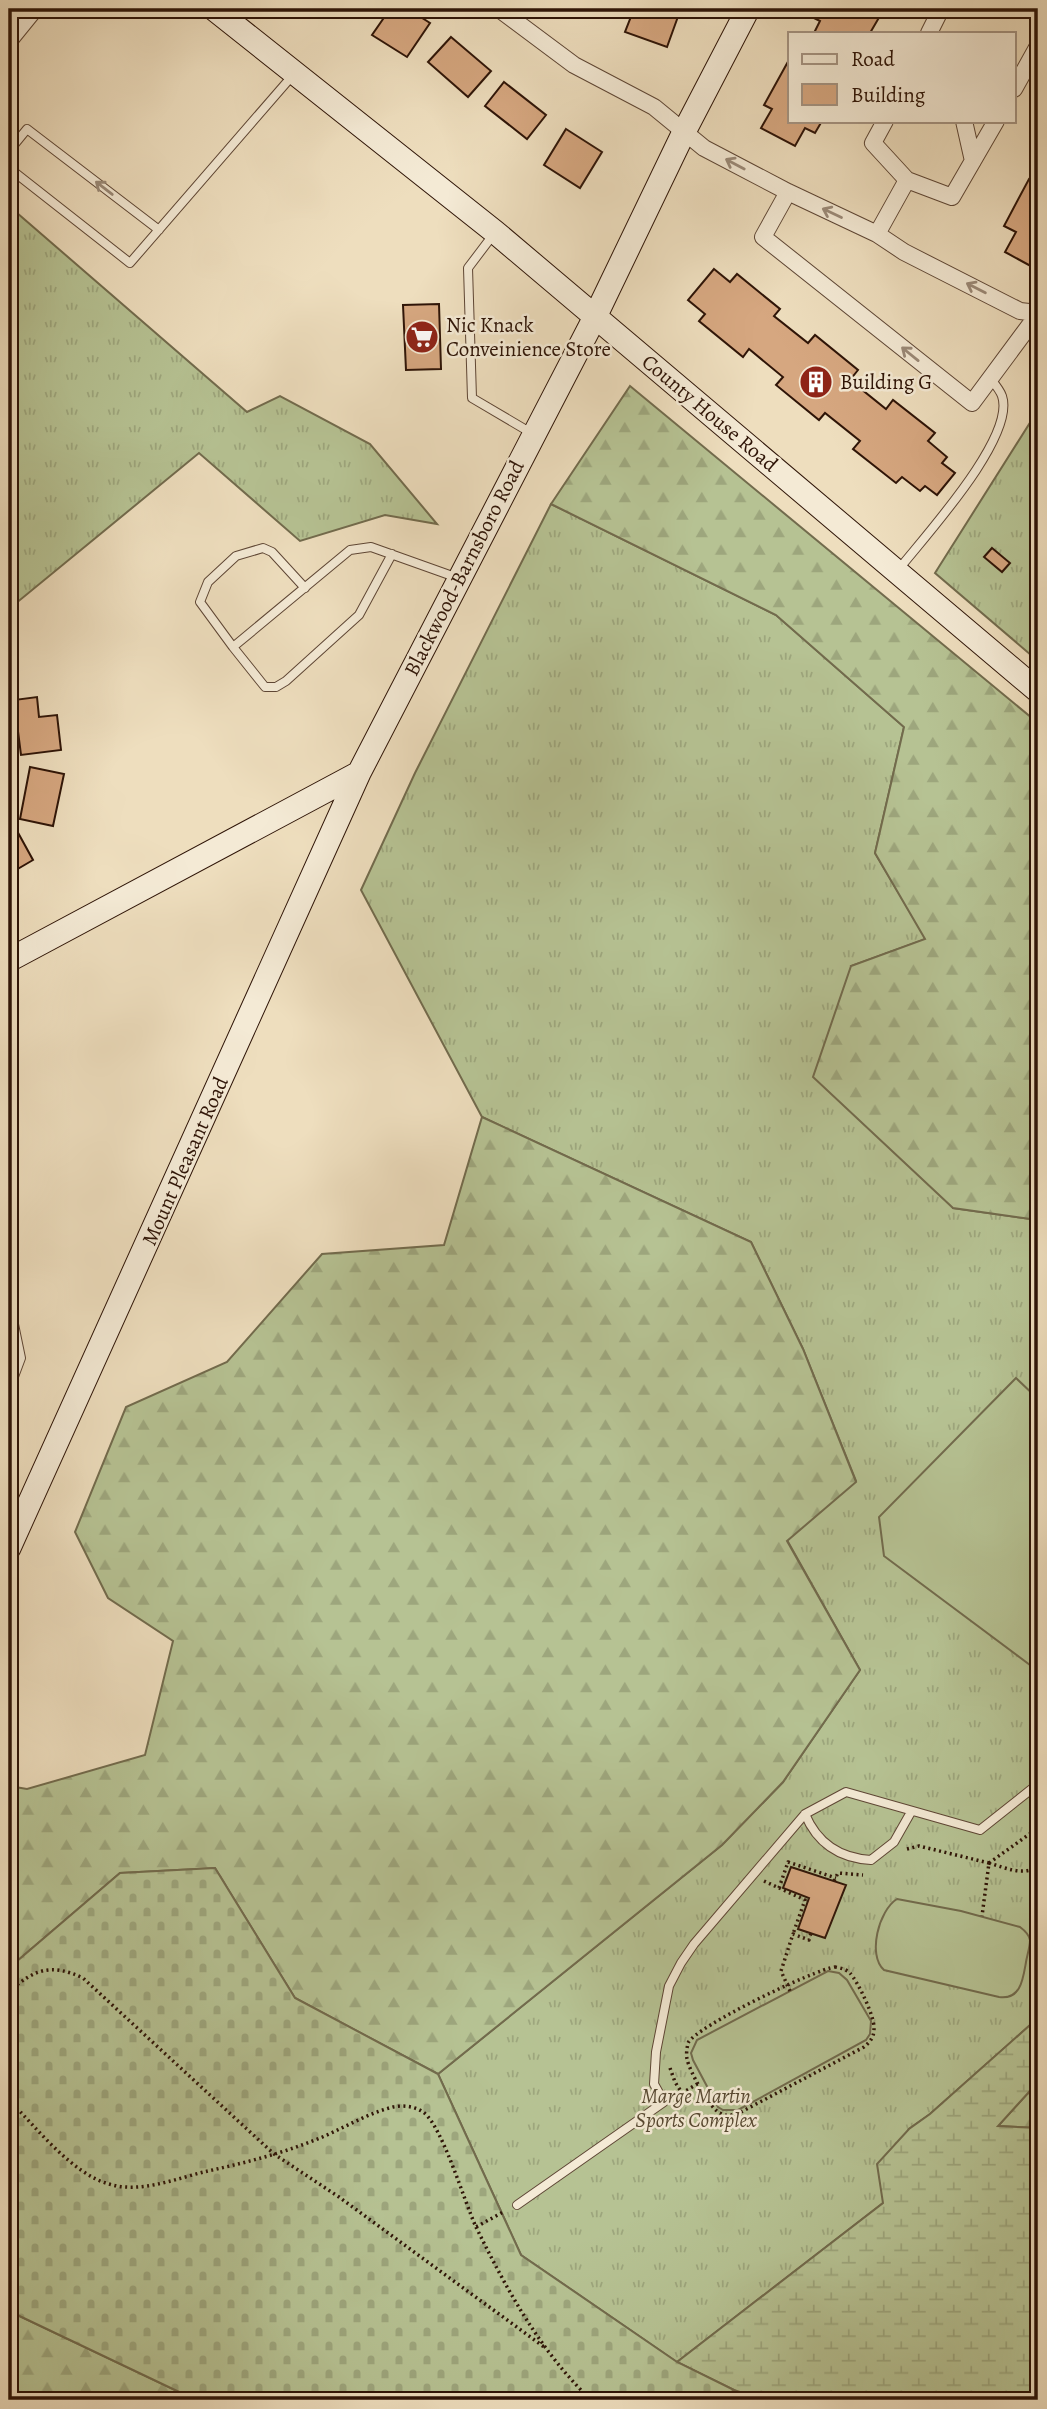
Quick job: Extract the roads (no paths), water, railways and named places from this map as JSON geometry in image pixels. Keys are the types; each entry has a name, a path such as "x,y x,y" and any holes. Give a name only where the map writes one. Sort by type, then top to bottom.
{"main road":[{"name":"County House Road","path":"214,9 495,232 1038,691"},
{"name":"Blackwood-Barnsboro Road","path":"359,773 595,317 684,132 748,9"},
{"path":"9,960 359,773"},
{"name":"Mount Pleasant Road","path":"9,1548 359,773"}],"street":[{"path":"9,41 35,9"},
{"path":"499,9 574,65 654,107 704,148 877,234 904,252 1020,311 1038,313"},
{"path":"930,32 940,11"},
{"path":"940,11 943,32"},
{"path":"1016,85 1038,46"},
{"path":"884,122 873,143 907,180 952,197 995,122"},
{"path":"964,122 973,161"},
{"path":"877,234 907,180"},
{"path":"788,192 763,237 972,403 1038,313"}],"lane":[{"path":"9,167 130,262 295,73"},
{"path":"9,151 27,129 159,230"},
{"path":"495,232 468,268 472,398 533,434"},
{"path":"898,570 978,468 994,442 1003,407 1002,396 990,378"},
{"path":"233,647 350,550 371,547 458,578"},
{"path":"305,588 272,552 263,548 236,556 208,582 200,602 265,687 276,687 286,681 359,615 392,554"},
{"path":"9,1300 21,1358 9,1390"},
{"path":"517,2205 664,2102 654,2084 661,2017 668,1986 694,1944 805,1814 846,1792 979,1830 1038,1784"},
{"path":"805,1814 813,1833 832,1847 854,1859 871,1860 894,1842 911,1812"}],"place":[{"name":"Nic Knack Conveinience Store","path":"422,337"},
{"name":"Building G","path":"816,382"}],"park label":[{"name":"Marge Martin Sports Complex","path":"696,2108"}]}
